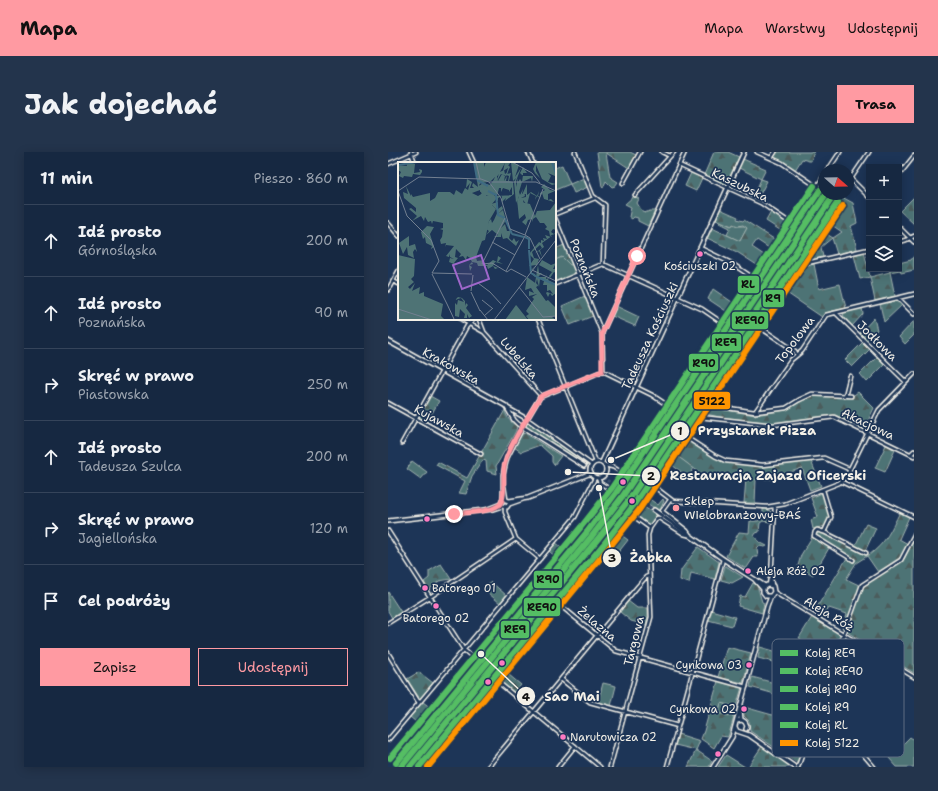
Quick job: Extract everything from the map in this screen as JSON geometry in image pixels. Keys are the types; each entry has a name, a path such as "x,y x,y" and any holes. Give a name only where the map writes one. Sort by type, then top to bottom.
{"street":[{"path":"388,164 416,152"},
{"path":"470,152 474,162"},
{"path":"528,152 533,162"},
{"path":"575,152 594,198 605,205 603,264"},
{"path":"623,183 640,152"},
{"path":"662,152 670,156"},
{"path":"635,195 674,152"},
{"path":"602,333 685,152"},
{"name":"Tadeusza Kościuszki","path":"602,462 744,152"},
{"path":"757,152 782,163 816,186"},
{"path":"771,158 775,152"},
{"path":"832,164 840,152"},
{"path":"854,174 869,152"},
{"path":"902,171 914,156"},
{"name":"Kaszubska","path":"679,165 761,203 792,224"},
{"path":"854,182 866,194"},
{"path":"591,474 597,478 600,483 612,490 670,406 818,184"},
{"path":"556,214 594,198"},
{"path":"652,485 663,469 670,451 681,434 837,200"},
{"name":"Poznańska","path":"556,220 602,333 602,371"},
{"path":"388,223 398,235"},
{"path":"902,230 914,242"},
{"path":"902,241 914,236"},
{"path":"700,248 731,263 755,279"},
{"path":"793,266 866,250"},
{"path":"556,284 603,264 702,309 724,324"},
{"path":"388,290 398,272"},
{"path":"393,281 398,284"},
{"name":"Topolowa","path":"755,412 791,360 802,351 826,315 914,294"},
{"path":"898,298 914,314"},
{"name":"Jodłowa","path":"836,312 906,382"},
{"name":"Lubelska","path":"463,320 484,332 541,396"},
{"path":"402,443 469,324 473,320"},
{"name":"Lubelska","path":"479,320 484,332"},
{"path":"538,320 596,462"},
{"path":"755,324 795,351 797,355"},
{"name":"Krakowska","path":"388,341 527,418 592,465"},
{"path":"388,521 487,509 493,510 503,506 508,506 503,483 504,465 507,458 522,427 541,396 565,386 602,371 652,395 670,406"},
{"path":"420,767 449,728 607,536 618,525 625,510 642,486 647,484 652,485 672,501 760,506 785,504 823,490 842,482 880,408 914,374"},
{"path":"845,396 850,376"},
{"path":"701,404 755,412 786,408 812,394 850,396"},
{"name":"Kujawska","path":"388,403 481,454"},
{"name":"Krakowska","path":"506,406 514,420 522,427 584,466"},
{"name":"Akacjowa","path":"694,414 700,417 773,424 832,417 912,455"},
{"path":"681,434 715,456 726,461 764,465 824,458 850,469"},
{"path":"912,455 914,451"},
{"path":"388,740 576,515 597,478 601,478 605,474 606,469 602,462 596,462 592,465 590,469 591,474"},
{"path":"605,466 613,467 624,474"},
{"path":"503,506 507,501 523,499 591,474"},
{"path":"842,482 914,517"},
{"path":"823,490 832,514 824,532"},
{"path":"670,500 662,511 663,513 687,531 689,535"},
{"path":"503,506 516,539 540,559"},
{"path":"769,596 764,594 771,577 775,506"},
{"path":"625,510 650,528 657,518 660,518 684,534 689,535"},
{"path":"655,511 723,560 755,580 774,589 774,592 769,596 740,710 739,721 735,727 732,737"},
{"name":"Targowa","path":"610,767 650,617 648,535 650,528"},
{"path":"853,560 814,536 815,532 817,530 824,532 866,553"},
{"path":"388,531 464,650 478,662"},
{"path":"842,639 862,585 901,560 914,535"},
{"path":"388,623 516,539"},
{"path":"667,767 723,560"},
{"path":"488,767 644,578 649,576"},
{"name":"Aleja Róż","path":"774,592 853,639"},
{"name":"Żelazna","path":"555,601 616,651 746,687"},
{"path":"388,653 419,703"},
{"name":"Aleja Róż","path":"904,671 914,677"},
{"path":"492,676 600,767"},
{"path":"561,679 590,702 678,726"},
{"path":"739,721 746,723 746,729 749,735"},
{"path":"735,727 737,731"},
{"path":"742,732 746,729"},
{"path":"737,731 749,735 772,751"},
{"path":"713,767 737,731"},
{"path":"558,767 575,746"},
{"path":"781,757 795,767"},
{"path":"798,767 801,757"},
{"path":"865,757 874,767"}],"green space":[{"path":"597,152 630,152 636,155 629,168 606,153 610,177 618,182 612,187 606,181 603,188"},
{"path":"714,152 728,152 739,157 726,186 704,175"},
{"path":"777,152 814,152 811,161 802,159 795,170 773,158"},
{"path":"743,159 766,169 761,179 739,168"},
{"path":"562,165 570,184 556,190 556,168"},
{"path":"691,173 702,178 696,191 685,186"},
{"path":"584,178 588,187 574,193 570,184"},
{"path":"761,179 767,181 757,200 753,198"},
{"path":"634,196 639,199 637,203 644,213 655,211 648,226 638,221 638,218 634,217 632,219 629,217 631,207 625,204"},
{"path":"914,197 914,224 902,213 902,209"},
{"path":"840,200 848,200 853,203 857,223 851,226 857,249 837,254 832,238 821,247 823,257 804,262 801,258 820,230 833,238 842,232 826,221"},
{"path":"720,209 738,217 737,219 744,220 777,241 772,250 757,240 752,247 767,257 760,267 737,252 707,238 712,228 740,241 747,228 743,225 738,226 733,224 732,226 716,219"},
{"path":"771,212 789,224 783,232 766,221"},
{"path":"720,221 731,226 733,224 745,226 747,228 740,241 727,235 730,228 720,223"},
{"path":"564,245 572,264 570,265 562,257 556,260 556,249"},
{"path":"864,252 866,272 869,272 870,277 860,279 854,255"},
{"path":"914,256 914,270 901,273 902,262 911,260"},
{"path":"562,257 570,265 572,264 576,274 556,282 556,260"},
{"path":"814,264 819,289 840,284 846,308 825,313 822,317 781,289 794,269"},
{"path":"890,272 895,296 875,301 870,277"},
{"path":"713,289 735,304 729,313 708,299"},
{"path":"585,296 593,316 570,325 562,306"},
{"path":"897,300 902,305 884,322 880,304"},
{"path":"616,306 639,317 635,326 612,316"},
{"path":"862,308 863,314 852,326 844,317 843,313"},
{"path":"874,318 877,330 867,340 860,333"},
{"path":"914,321 914,335 905,344 899,337"},
{"path":"863,342 870,349 852,367 845,360"},
{"path":"877,357 885,364 867,382 860,374"},
{"path":"858,392 874,408 864,429 833,415 773,423 719,417 698,412 703,406 755,415 786,410 812,395 849,398"},
{"path":"430,396 439,401 427,422 418,417"},
{"path":"505,410 509,420 517,426 516,431 496,466 497,474 487,471 486,461 483,460 472,476 466,494 459,493 465,481 436,465 438,462 467,478"},
{"path":"527,422 530,422 584,461 588,466 528,429 525,426"},
{"path":"525,433 561,456 554,465 552,462 552,456 540,445 521,452 514,447 522,434"},
{"path":"683,436 722,462 763,467 811,461 821,486 810,490 802,468 771,479 756,479 755,503 744,503 746,478 704,476 676,455 671,462 669,461 672,453"},
{"path":"886,445 895,450 885,472 875,468"},
{"path":"676,455 694,468 688,477 668,462 671,461"},
{"path":"412,461 427,472 421,479 407,469"},
{"path":"648,486 654,490 648,498 658,505 663,499 664,501 661,508 662,513 637,497 645,487"},
{"path":"615,493 616,497 611,503 613,504 485,660 481,656 559,560 549,551 556,543 567,551 612,494"},
{"path":"822,493 830,515 825,526 813,529 811,520 818,517 811,498"},
{"path":"634,501 660,517 654,518 650,524 643,522 629,511 629,508"},
{"path":"763,509 767,509 771,512 771,522 763,521 760,523 759,532 754,536 759,542 767,546 759,546 757,548 758,557 754,557 746,569 726,556 739,532 749,533 750,521 758,521 763,518"},
{"path":"900,512 909,517 899,539 908,544 902,556 878,572 867,556 856,563 846,579 861,586 845,629 842,628 847,614 829,608 823,618 814,612 847,558 854,563 855,560 816,536 817,533 821,532 869,555 884,541"},
{"path":"866,524 876,528 865,551 855,546"},
{"path":"620,534 628,540 617,554 609,547"},
{"path":"812,537 829,548 813,575 798,566 801,555"},
{"path":"914,540 914,673 904,667 904,639 858,639 847,632 863,587 904,559"},
{"path":"698,547 719,562 715,579 691,573 689,583 680,580 681,570"},
{"path":"441,564 451,579 439,581 429,590 424,582 429,578 429,571"},
{"path":"725,566 743,577 732,583 721,580"},
{"path":"491,582 506,595 500,603 483,589"},
{"path":"753,583 757,585 762,602 764,603 762,613 738,606 740,596 745,597"},
{"path":"388,592 401,612 392,618 388,611"},
{"path":"628,601 637,608 648,608 646,625 631,621 620,612"},
{"path":"711,610 735,617 732,626 708,620"},
{"path":"812,617 840,635 839,639 799,638"},
{"path":"727,647 751,653 743,683 718,677"},
{"path":"760,647 772,650 772,662 758,658"},
{"path":"502,669 521,685 514,693 495,677"},
{"path":"419,672 433,683 420,699 407,679"},
{"path":"488,675 437,738 416,767 412,767"},
{"path":"752,677 772,682 772,693 750,687"},
{"path":"718,681 742,687 736,707 721,703 718,713 734,717 728,737 721,736 714,748 701,739"},
{"path":"603,683 616,686 611,706 598,702"},
{"path":"460,686 463,687 407,754 402,755 398,759 397,758 422,727 410,717 423,702 435,711 455,687 458,689"},
{"path":"721,703 736,707 734,717 718,713"},
{"path":"744,707 772,715 772,746 750,731 749,721 744,716"},
{"path":"678,734 700,741 696,750 675,745"},
{"path":"910,737 914,740 914,767 897,767 889,758 904,757 904,743"},
{"path":"762,746 772,753 772,757 777,757 791,767 748,767"},
{"path":"696,750 712,761 709,767 688,767"},
{"path":"726,755 745,767 718,767"},
{"path":"789,757 799,757 796,762"}],"tunnel":[{"path":"584,466 654,510"}],"rail line":[{"name":"RL","path":"390,758 611,489 814,186"},
{"name":"R90","path":"396,763 587,532 616,493 818,193"},
{"name":"RE9","path":"401,767 592,536 622,497 822,200"},
{"name":"RE90","path":"410,767 628,501 831,200"},
{"name":"R9","path":"419,767 603,545 633,506 838,202"},
{"name":"5122","path":"428,767 639,510 843,206"}],"place":[{"name":"Kościuszki 02","path":"700,254"},
{"name":"Przystanek Pizza","path":"611,460"},
{"name":"Restauracja Zajazd Oficerski","path":"568,472"},
{"name":"Żabka","path":"599,488"},
{"name":"Sklep Wielobranżowy-BAŚ","path":"676,508"},
{"name":"Aleja Róż 02","path":"748,571"},
{"name":"Batorego 01","path":"425,588"},
{"name":"Batorego 02","path":"436,606"},
{"name":"Sao Mai","path":"481,654"},
{"name":"Cynkowa 03","path":"749,665"},
{"name":"Cynkowa 02","path":"744,709"},
{"name":"Narutowicza 02","path":"563,737"}],"route":[{"path":"454,514 487,509 501,504 501,501 504,499 504,465 509,452 527,418 541,396 602,371 602,333 637,256"}]}
